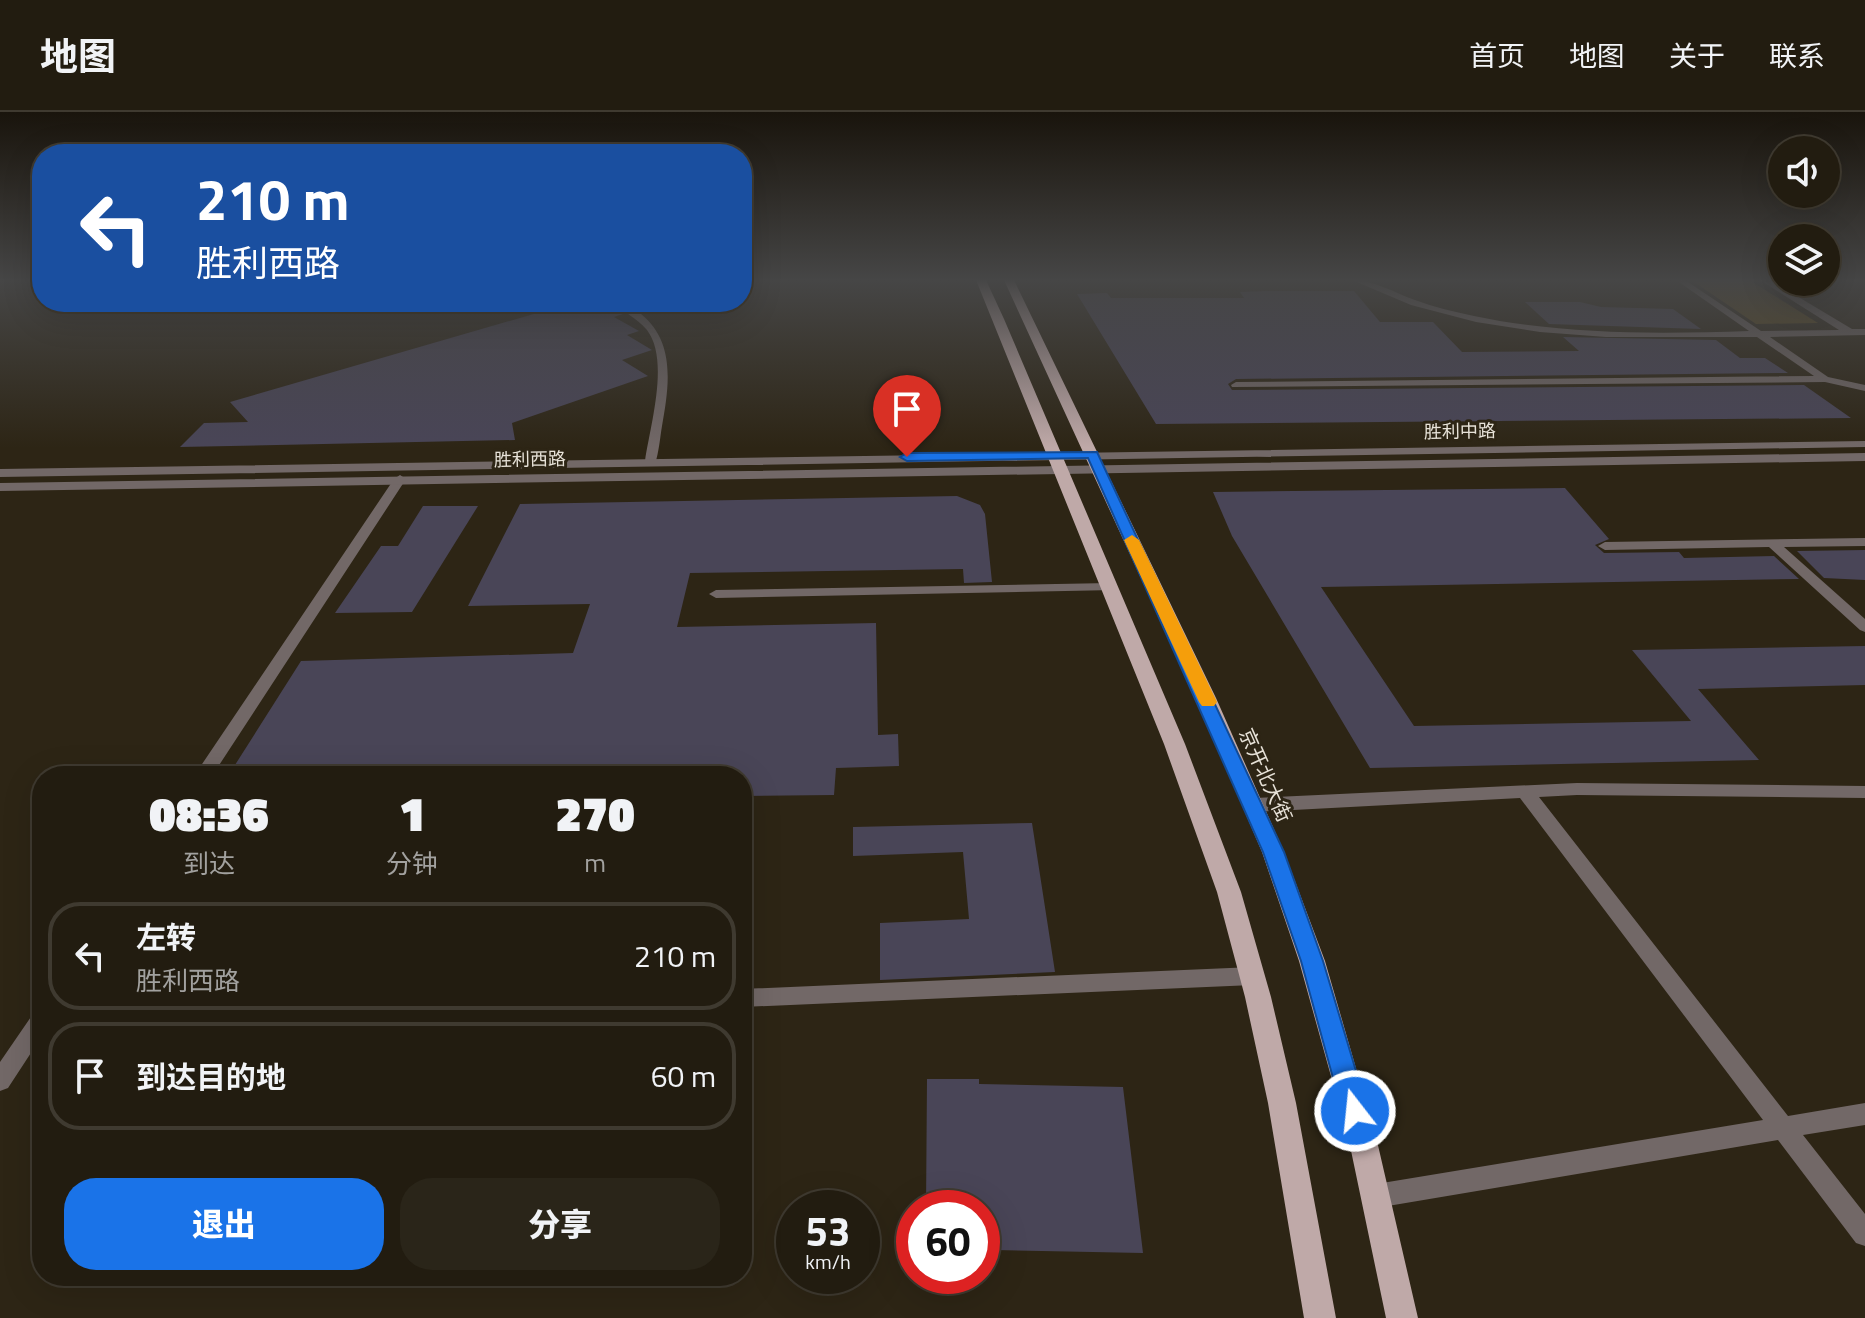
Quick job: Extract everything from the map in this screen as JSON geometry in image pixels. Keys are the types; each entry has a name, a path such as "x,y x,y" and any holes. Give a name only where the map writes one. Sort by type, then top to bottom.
{"main road":[{"path":"1005,336 1197,799 1253,976 1290,1137 1320,1318"},
{"name":"京开北大街","path":"1036,336 1254,805 1312,961 1376,1196 1402,1318"}],"street":[{"path":"651,461 661,385 658,341 654,336"},
{"path":"1762,336 1825,379"},
{"path":"1236,385 1825,379 1865,388"},
{"name":"胜利中路","path":"1096,461 1865,444"},
{"name":"胜利中路","path":"1059,461 1865,457"},
{"name":"胜利西路","path":"0,473 651,461 1059,461"},
{"name":"胜利西路","path":"0,487 1059,461"},
{"path":"210,766 400,479"},
{"path":"1605,546 1865,542"},
{"path":"1772,543 1865,627"},
{"path":"716,594 1110,587"},
{"path":"1254,805 1524,791 1865,792"},
{"path":"1524,791 1865,1234"},
{"path":"752,998 1253,976"},
{"path":"0,1081 32,1036"},
{"path":"1376,1196 1865,1114"}],"building":[{"path":"457,336 629,336 652,350 622,360 648,376 512,423 515,440 180,447 204,423 248,422 230,402"},
{"path":"1103,336 1447,336 1462,352 1579,351 1563,337 1716,340 1740,358 1765,358 1788,373 1236,379 1228,384 1232,390 1804,385 1851,418 1156,424"},
{"path":"1565,488 1609,539 1595,545 1604,553 1679,552 1684,558 1774,556 1799,579 1321,587 1414,726 1691,721 1632,650 1865,646 1865,685 1698,689 1759,760 1370,768 1232,536 1213,492"},
{"path":"957,496 980,505 985,514 992,582 964,583 963,569 690,573 677,627 876,623 878,735 898,734 899,766 836,768 834,795 752,796 752,766 234,766 301,661 573,653 590,604 468,606 520,504"},
{"path":"423,506 478,506 412,612 335,613 381,546 398,546"},
{"path":"1865,550 1865,580 1824,578 1797,551"},
{"path":"1032,823 1055,972 880,980 880,923 969,919 963,852 853,856 853,827"},
{"path":"927,1079 979,1079 979,1084 1123,1087 1143,1253 1000,1250 1000,1190 926,1190"}],"slow traffic":[{"path":"1132,540 1208,702"}],"route":[{"path":"907,457 1093,454 1250,795 1273,852 1312,961 1355,1111"}]}
